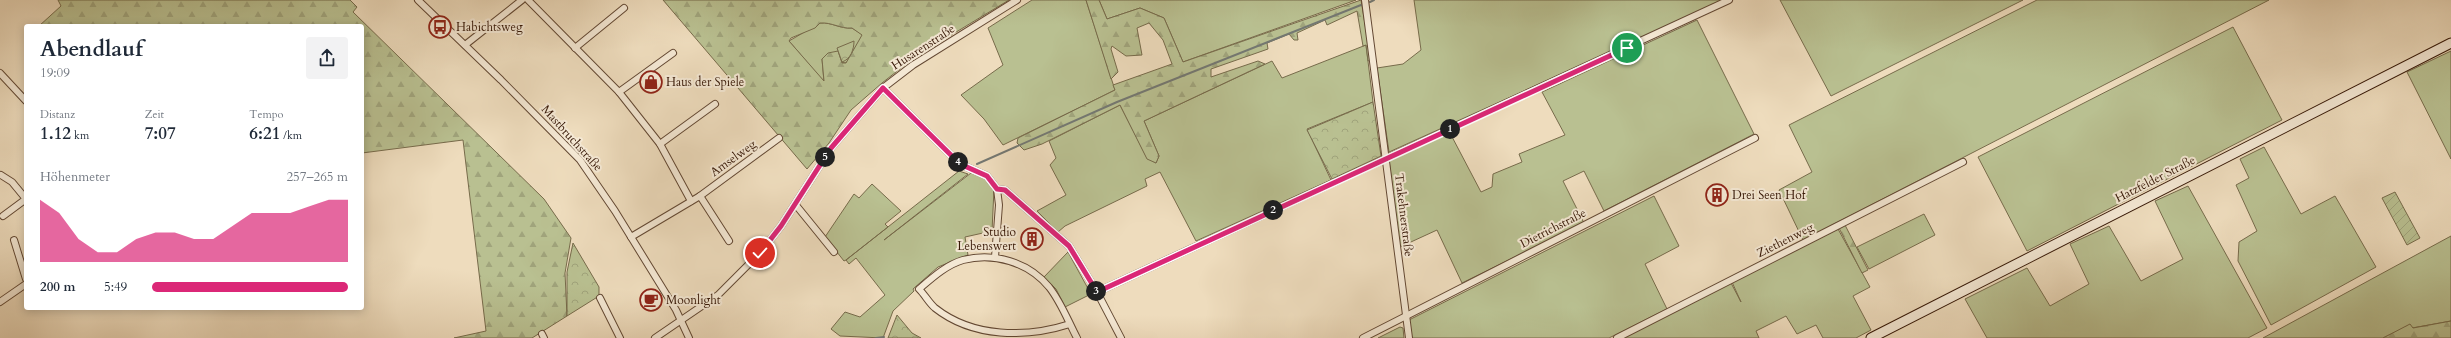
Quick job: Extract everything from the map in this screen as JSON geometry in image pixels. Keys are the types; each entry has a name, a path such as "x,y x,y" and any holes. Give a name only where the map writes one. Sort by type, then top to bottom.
{"street":[{"name":"Mastbruchstraße","path":"418,0 580,160 631,236 682,320 689,338"},
{"path":"465,45 522,0"},
{"path":"528,0 619,92 660,144 691,201"},
{"name":"Husarenstraße","path":"655,338 730,284 760,253 795,204 831,148 883,88 913,65 1017,0"},
{"name":"Trakehnerstraße","path":"1365,0 1409,338"},
{"path":"1097,292 1385,158 1525,96 1730,0"},
{"path":"575,48 624,8"},
{"name":"Hatzfelder Straße","path":"1871,338 2451,43"},
{"path":"619,92 673,53"},
{"path":"0,73 24,98"},
{"path":"883,88 960,164 987,176 997,189 998,205 994,257"},
{"path":"660,144 715,104"},
{"name":"Amselweg","path":"631,236 700,196 779,138"},
{"name":"Dietrichstraße","path":"1363,338 1755,138"},
{"name":"Ziethenweg","path":"1617,338 1963,162"},
{"path":"1,175 12,182 24,196"},
{"path":"997,189 1005,190 1069,246 1097,292 1121,338"},
{"path":"700,196 729,241"},
{"path":"3,216 24,200"},
{"path":"795,204 834,252"},
{"path":"14,240 24,273"},
{"path":"1070,324 1046,333 1032,336 989,334 958,323 943,314 935,308 919,289 954,264 963,260 994,257 1017,263 1034,272 1054,294 1070,324 1077,338"},
{"path":"0,302 24,285"},
{"path":"600,298 620,338"}],"green space":[{"path":"58,0 350,0 357,7 353,12 544,199 571,238 565,273 567,316 532,338 454,338 486,331 463,140 364,153 364,24 41,24 61,6"},
{"path":"663,0 1009,0 915,57 882,83 851,110 829,143 807,169","holes":["820,23 844,28 852,28 862,35 846,63 842,63 838,51 828,53 822,59 824,81 789,41 791,38 815,28"]},
{"path":"1032,0 1086,0 1115,90 1003,145 984,119 961,95 1003,65 988,28"},
{"path":"1086,0 1099,0 1107,19 1140,8 1164,18 1183,62 1361,0 1371,60 1368,61 1366,45 1363,46 1357,11 1327,25 1325,20 1297,33 1298,40 1294,40 1289,34 1267,43 1268,49 1211,69 1211,77 1258,61 1265,64 1144,121 1159,156 1156,163 1147,159 1120,105 1042,144 1024,150 1017,143 1018,138 1115,90 1113,85 1172,64 1163,40 1149,23 1137,28 1142,55 1126,56 1112,46 1111,49 1118,72 1111,79"},
{"path":"1099,0 1356,0 1183,62 1164,18 1140,8 1107,19"},
{"path":"1414,0 1725,0 1389,152 1377,68 1403,64 1421,50"},
{"path":"1780,0 2023,0 1831,96"},
{"path":"2037,0 2269,0 1803,240 1779,190 1812,172 1789,125"},
{"path":"1697,20 1754,134 1604,211 1584,171 1563,181 1584,223 1462,283 1437,230 1400,247 1389,160 1450,133 1481,192 1492,187 1493,174 1522,162 1519,154 1565,135 1542,92"},
{"path":"820,23 844,28 852,28 863,35 846,63 822,59 824,82 789,41"},
{"path":"2233,27 2282,120 2027,251 1978,157"},
{"path":"854,41 848,59 842,62 837,48"},
{"path":"1366,45 1373,102 1307,129 1331,180 1196,241 1160,172 1145,179 1147,186 1065,226 1058,232 1037,211 1066,195 1050,165 1056,158 1049,141 1120,105 1147,158 1156,163 1159,156 1144,121 1272,61 1282,78"},
{"path":"2451,51 2451,159 2407,72"},
{"path":"1373,102 1381,156 1332,179 1307,130"},
{"path":"2264,147 2301,214 2335,196 2376,267 2271,325 2238,261 2239,242 2257,231 2236,185 2249,178 2240,159"},
{"path":"959,171 968,174 884,240 971,173 985,178 994,189 992,231 965,237 968,255 938,267 913,289 914,291 893,311 883,338 840,336 831,329 845,312 860,317 885,295 856,258 849,264 846,260 844,261 825,237 854,194 859,198 872,184 901,211 885,224 888,227"},
{"path":"2188,186 2267,328 2248,338 1987,338 1965,299 2027,268 2050,306 2089,284 2070,244 2109,226 2141,281 2183,259 2155,201"},
{"path":"2395,192 2420,238 2407,245 2382,198"},
{"path":"1654,196 1679,246 1645,264 1667,309 1609,338 1412,338 1409,320"},
{"path":"1924,214 1935,235 1869,269 1857,247"},
{"path":"1845,225 1868,270 1862,273 1839,228"},
{"path":"1838,229 1870,287 1853,296 1871,330 1856,338 1823,338 1816,325 1797,334 1786,316 1756,331 1759,338 1623,338 1731,283 1741,302 1732,282"},
{"path":"2451,236 2451,321 2412,328 2410,325 2383,338 2263,338"},
{"path":"573,243 599,287 599,296 567,316 567,272"},
{"path":"1068,252 1091,294 1065,307 1056,289 1044,277"},
{"path":"897,315 912,333 921,338 888,338"},
{"path":"2451,321 2451,338 2383,338 2410,324 2413,328"},
{"path":"1400,327 1403,328 1404,338 1378,338"}],"waterway":[{"path":"1370,2 1374,0"},
{"path":"977,164 1117,102 1361,5"},
{"path":"876,338 884,337"}],"place":[{"name":"Habichtsweg","path":"440,27"},
{"name":"Haus der Spiele","path":"651,82"},
{"name":"Drei Seen Hof","path":"1717,195"},
{"name":"Studio Lebenswert","path":"1032,239"},
{"name":"Moonlight","path":"651,300"}],"route":[{"path":"760,253 781,226 831,148 883,88 960,164 987,176 997,189 1005,190 1053,229 1069,246 1097,292 1110,284 1385,158 1525,96 1627,48"}]}
